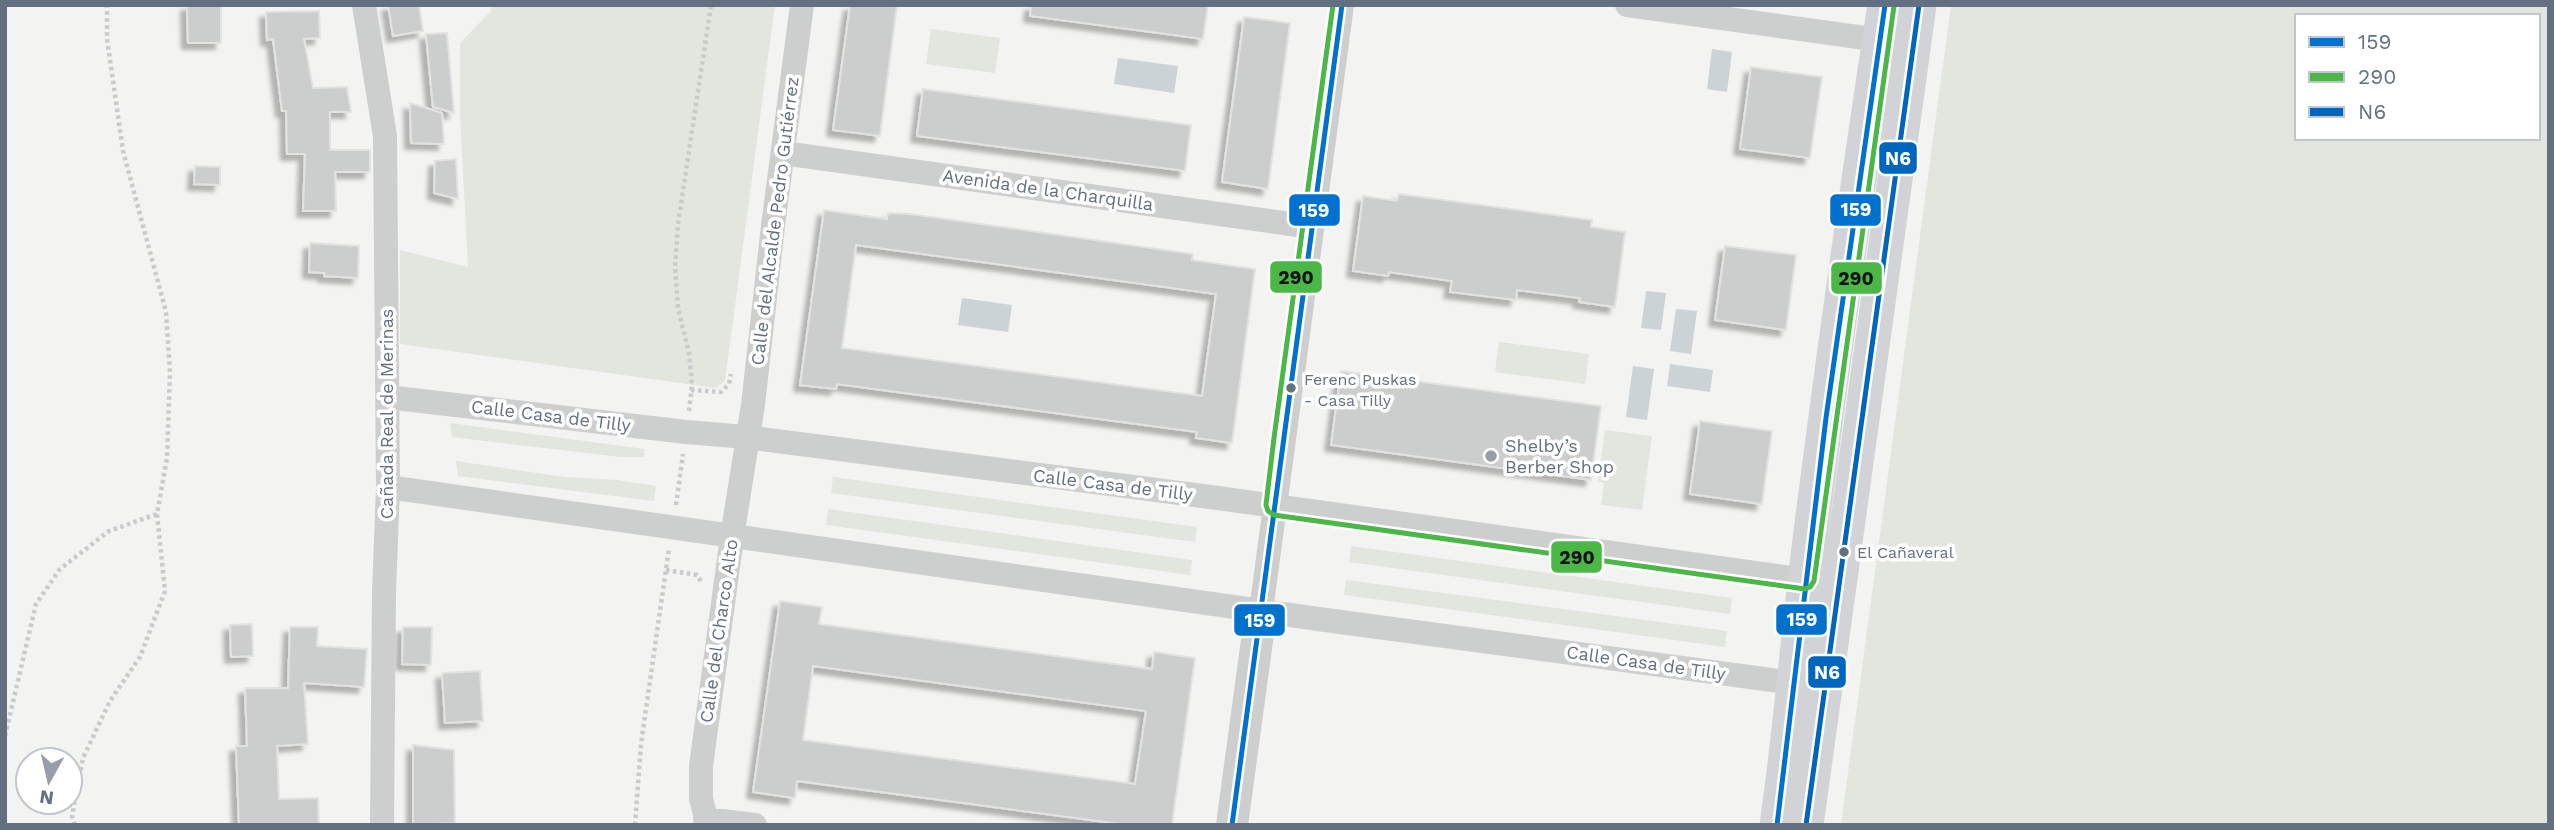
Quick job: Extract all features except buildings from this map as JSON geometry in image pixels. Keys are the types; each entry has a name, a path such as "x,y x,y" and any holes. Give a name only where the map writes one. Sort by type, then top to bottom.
{"main road":[{"path":"1806,825 1808,685 1885,5"},
{"path":"1821,582 1919,5"},
{"path":"1777,825 1787,752 1808,685"}],"street":[{"name":"Cañada Real de Merinas","path":"364,5 385,136 388,487 382,825"},
{"name":"Calle del Alcalde Pedro Gutiérrez","path":"746,437 753,405 802,5"},
{"path":"1232,825 1342,5"},
{"path":"1628,5 1914,45"},
{"name":"Avenida de la Charquilla","path":"783,153 1312,226"},
{"name":"Calle Casa de Tilly","path":"387,397 746,437 1275,506 1821,582"},
{"name":"Calle del Charco Alto","path":"707,822 701,799 701,766 746,437"},
{"name":"Calle Casa de Tilly","path":"388,487 1261,611 1808,685"},
{"path":"707,822 755,825"}],"path":[{"path":"75,825 72,816 83,758 110,701 140,657 165,591 157,514 167,446 170,372 166,312 123,151 107,39 107,5"},
{"path":"635,825 641,744 691,393 689,353 678,309 675,267 678,225 711,5"},
{"path":"5,736 36,604 60,569 109,531 157,514"}],"shaded area":[{"path":"490,5 775,5 725,381 716,388 400,344 400,250 468,267 460,117 460,43 491,11"},
{"path":"1951,5 2549,5 2549,825 1841,825"},
{"path":"931,29 1000,38 995,73 926,64"},
{"path":"1712,49 1732,52 1727,92 1707,89"},
{"path":"1118,58 1178,66 1174,93 1114,84"},
{"path":"1646,291 1666,293 1661,330 1641,328"},
{"path":"962,298 1012,305 1008,332 958,325"},
{"path":"1676,309 1697,311 1691,354 1670,351"},
{"path":"1499,342 1589,354 1585,384 1495,372"},
{"path":"1670,364 1713,370 1710,392 1667,386"},
{"path":"1633,366 1654,369 1647,420 1626,417"},
{"path":"450,423 645,449 644,457 620,457 452,437"},
{"path":"1605,430 1652,436 1642,510 1601,505 1604,483 1598,481"},
{"path":"456,461 565,477 617,480 656,486 654,501 458,476"},
{"path":"833,477 1197,527 1195,542 831,493"},
{"path":"828,509 1192,560 1190,575 826,525"},
{"path":"1351,546 1732,598 1730,614 1349,562"},
{"path":"1346,580 1727,631 1725,647 1344,595"}],"transit line":[{"name":"290","path":"1333,5 1274,438 1266,505 1268,511 1274,515 1805,589 1814,581 1894,6"},
{"name":"159","path":"1232,825 1342,5"},
{"name":"159","path":"1777,825 1826,418 1885,5"},
{"name":"N6","path":"1806,825 1919,5"}],"place":[{"name":"Ferenc Puskas - Casa Tilly","path":"1291,388"},
{"name":"Shelby’s Berber Shop","path":"1491,456"},
{"name":"El Cañaveral","path":"1844,552"}]}
